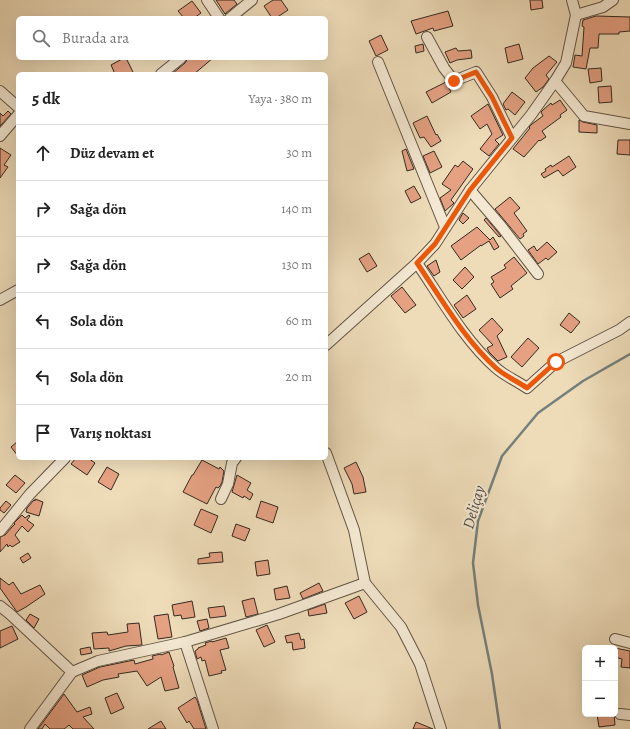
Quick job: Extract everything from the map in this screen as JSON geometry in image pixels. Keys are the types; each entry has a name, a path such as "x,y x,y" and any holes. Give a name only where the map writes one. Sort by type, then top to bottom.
{"street":[{"path":"207,0 218,16"},
{"path":"232,16 252,0"},
{"path":"328,343 417,263 435,244 470,190 531,115 566,63 576,15 572,0"},
{"path":"576,15 603,6 613,0"},
{"path":"427,37 444,68 454,81 476,72 492,97 512,138"},
{"path":"164,72 178,60"},
{"path":"378,62 445,227"},
{"path":"555,81 584,116 630,124"},
{"path":"0,91 16,105"},
{"path":"0,136 16,117"},
{"path":"470,190 501,226 538,274"},
{"path":"417,263 461,328 483,354 498,369 527,388 556,362 619,330 630,322"},
{"path":"0,300 16,291"},
{"path":"328,458 354,530 365,583 401,626 420,664 442,729"},
{"path":"0,531 30,494 62,460"},
{"path":"221,499 228,484 231,460"},
{"path":"30,729 72,672 98,661 185,642 279,614 365,583"},
{"path":"0,606 72,672"},
{"path":"615,639 630,643"},
{"path":"185,642 213,729"}],"building":[{"path":"216,0 234,0 237,4 225,14"},
{"path":"273,0 281,0 288,10 279,16 271,16 264,6"},
{"path":"530,0 542,0 543,8 531,10"},
{"path":"192,1 201,13 197,16 182,16 178,11"},
{"path":"448,11 453,26 434,31 433,28 416,34 411,21"},
{"path":"596,16 630,17 630,31 619,32 619,34 599,34 598,48 590,48 586,69 573,67 575,55 582,56 583,20"},
{"path":"381,35 388,50 376,56 369,41"},
{"path":"423,44 424,51 416,53 415,46"},
{"path":"519,44 523,59 508,63 505,48"},
{"path":"456,48 458,51 471,50 472,58 457,60 450,63 445,52"},
{"path":"549,56 557,62 546,75 549,79 543,87 536,92 525,78 533,68"},
{"path":"120,60 127,60 133,72 114,72 111,65"},
{"path":"187,60 211,60 196,72 174,72"},
{"path":"601,68 602,81 590,83 588,69"},
{"path":"446,82 451,92 432,103 426,92"},
{"path":"611,86 612,102 599,103 598,87"},
{"path":"512,92 525,102 515,115 508,109 506,110 503,104"},
{"path":"560,100 567,110 560,115 561,117 542,131 546,137 540,141 539,140 524,157 513,149 530,128 529,127 543,116 541,112 551,103 552,105"},
{"path":"488,104 503,135 495,140 499,144 489,156 480,149 492,134 487,124 480,129 471,116"},
{"path":"8,111 11,114 0,126 0,113 3,116"},
{"path":"427,116 436,135 437,134 441,141 431,147 424,137 420,138 413,123"},
{"path":"579,120 597,125 597,133 579,132"},
{"path":"618,140 630,140 630,155 617,154"},
{"path":"0,148 11,155 4,165 8,167 0,178"},
{"path":"406,149 414,169 407,171 402,151"},
{"path":"434,151 442,167 430,173 423,156"},
{"path":"569,156 576,167 563,176 558,170 544,178 541,174 546,171 545,169 551,165 552,167"},
{"path":"463,161 473,169 451,200 454,203 445,211 440,198 451,190 442,184 455,165 458,167"},
{"path":"414,186 421,198 411,203 405,191"},
{"path":"510,197 520,208 514,213 527,231 520,239 495,209"},
{"path":"463,213 469,218 463,224 459,220"},
{"path":"486,218 501,236 499,237 484,220"},
{"path":"477,227 490,240 493,237 499,247 494,250 489,241 461,260 451,246"},
{"path":"547,242 557,252 548,260 546,258 538,264 528,250 534,246 537,251"},
{"path":"369,253 377,266 367,272 359,259"},
{"path":"514,257 527,273 511,286 513,289 500,298 491,284 494,282 491,277 506,268 504,265"},
{"path":"436,260 440,272 434,276 427,266"},
{"path":"465,267 474,277 462,289 453,280"},
{"path":"402,287 416,305 405,313 391,296"},
{"path":"467,295 476,309 463,318 454,305"},
{"path":"569,313 580,322 571,333 560,325"},
{"path":"492,318 503,330 497,336 507,357 498,361 487,348 493,345 479,330"},
{"path":"528,338 539,348 522,367 511,357"},
{"path":"16,443 16,453 11,447"},
{"path":"74,460 91,460 95,463 87,475 71,464"},
{"path":"202,460 219,469 220,467 224,471 220,486 218,488 216,487 207,504 183,492"},
{"path":"356,462 363,477 366,492 354,494 352,484 344,468"},
{"path":"107,467 119,474 111,490 98,482"},
{"path":"15,475 25,483 16,493 6,485"},
{"path":"237,475 251,483 247,490 253,494 250,500 244,496 243,498 232,492"},
{"path":"35,499 43,502 39,516 26,512 27,508 34,500 35,501"},
{"path":"6,501 11,505 4,513 0,510 0,508"},
{"path":"261,501 278,507 273,523 256,517"},
{"path":"201,509 218,516 211,533 194,525"},
{"path":"22,515 25,518 29,515 30,516 27,520 34,525 28,532 22,526 15,535 20,542 12,547 10,545 8,547 7,544 0,552 0,537 5,535"},
{"path":"236,524 250,529 245,541 232,536"},
{"path":"222,552 223,562 198,564 198,559 210,557 209,553"},
{"path":"28,553 31,558 23,563 20,558"},
{"path":"268,560 270,574 257,576 255,562"},
{"path":"0,578 9,585 13,582 21,594 40,585 45,594 17,612 0,588"},
{"path":"319,583 323,591 303,599 300,593"},
{"path":"287,586 290,598 276,600 274,589"},
{"path":"359,596 367,612 354,619 345,603"},
{"path":"254,598 258,614 246,617 242,601"},
{"path":"192,601 195,617 182,619 181,615 174,616 172,605"},
{"path":"325,604 327,613 309,616 308,610"},
{"path":"224,606 226,616 210,618 208,608"},
{"path":"30,614 39,619 34,628 26,620"},
{"path":"168,614 172,637 158,639 154,616"},
{"path":"207,619 209,628 200,631 197,621"},
{"path":"139,623 142,645 126,646 109,651 109,648 94,649 92,633 107,632 108,635 128,632 127,624"},
{"path":"267,625 275,642 264,647 256,630"},
{"path":"12,626 18,639 0,648 0,631"},
{"path":"299,633 301,640 304,639 305,648 293,650 292,642 287,643 285,636"},
{"path":"226,638 229,648 220,650 226,670 221,671 222,673 209,676 205,660 202,661 201,657 197,659 195,651 206,645 205,643"},
{"path":"90,647 92,653 81,655 80,649"},
{"path":"618,649 630,651 630,668 621,667 622,659 618,658"},
{"path":"169,652 179,688 165,691 161,677 147,686 137,671 118,674 119,677 103,680 87,687 82,675 100,667 134,660 135,664 153,659 152,656"},
{"path":"117,693 124,708 111,714 105,698"},
{"path":"64,694 77,712 90,707 92,714 83,717 94,729 73,729 69,725 64,729 50,729 45,724 42,729 38,729"},
{"path":"195,697 206,729 194,729 189,721 187,723 178,708"},
{"path":"597,717 614,717 615,725 599,727"},
{"path":"161,721 166,729 148,729"},
{"path":"416,722 433,729 413,729"}],"waterway":[{"name":"Deliçay","path":"500,729 492,674 478,605 473,563 478,521 502,456 538,413 583,381 630,354"}],"route":[{"path":"454,81 476,72 492,97 512,138 470,190 435,244 417,263 461,328 498,369 527,388 556,362"}]}
